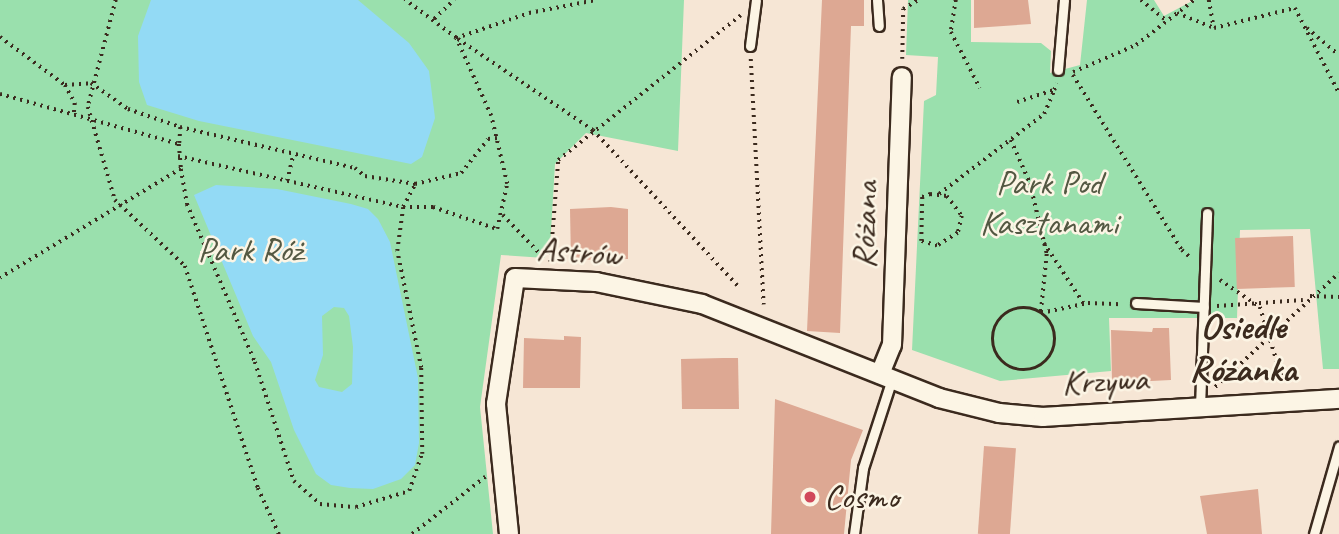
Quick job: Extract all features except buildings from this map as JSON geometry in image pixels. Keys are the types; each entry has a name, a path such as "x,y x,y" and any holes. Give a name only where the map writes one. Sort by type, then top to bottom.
{"street":[{"name":"Różana","path":"886,376 892,345 902,77"},
{"name":"Astrów","path":"509,534 496,404 514,278 651,291 702,304 886,376"},
{"name":"Krzywa","path":"886,376 939,398 999,413 1043,417 1203,402 1339,399"}],"lane":[{"path":"750,46 756,0"},
{"path":"877,0 879,26"},
{"path":"1058,70 1064,0"},
{"path":"1203,402 1208,213"},
{"path":"1136,303 1204,307"},
{"path":"854,534 863,468 886,376"},
{"path":"1314,534 1339,447"}],"path":[{"path":"116,0 91,83 88,107 120,206 185,266 258,488 279,534"},
{"path":"405,0 456,38 593,130 740,288"},
{"path":"434,19 454,0"},
{"path":"456,38 529,13 596,0"},
{"path":"902,77 903,9 918,0"},
{"path":"956,0 951,32 980,88"},
{"path":"1141,0 1167,21"},
{"path":"939,194 954,201 962,216 953,239 937,246 921,241 922,197 939,194 1044,114 1059,79 1136,45 1194,0"},
{"path":"1209,0 1214,28"},
{"path":"1293,0 1339,93"},
{"path":"502,214 550,264 558,160 748,7"},
{"path":"1177,13 1214,28 1295,8"},
{"path":"1305,26 1339,55"},
{"path":"0,37 65,85 75,103 74,114"},
{"path":"178,156 403,207 433,207 497,229 507,184 497,138 456,38"},
{"path":"750,46 764,306"},
{"path":"1071,73 1182,250 1205,270 1259,307 1284,374 1285,401"},
{"path":"65,85 91,83 128,109 180,127 355,168 365,176 415,184 461,173 488,139 497,138"},
{"path":"1017,102 1054,90"},
{"path":"0,94 178,144"},
{"path":"180,127 178,156 187,204 255,362 294,481 312,500 328,507 356,508 399,497 412,487 419,469 422,386 397,251 403,207 415,184"},
{"path":"1011,140 1030,183 1044,243 1041,313 1056,335 1052,355 1037,369 1007,366 995,351 998,321 1015,309 1041,313 1084,304 1136,303"},
{"path":"287,181 293,155"},
{"path":"0,278 181,169"},
{"path":"1044,243 1084,304"},
{"path":"1203,402 1305,300 1339,273"},
{"path":"1310,296 1339,297"},
{"path":"1204,307 1238,306 1251,301 1305,300"},
{"path":"412,534 489,474"}],"green space":[{"name":"Park Róż","path":"0,0 684,0 678,151 586,133 555,164 550,248 546,248 545,258 501,255 480,407 493,534 0,534"},
{"name":"Park Pod Kasztanami","path":"908,0 971,0 971,42 1041,43 1051,51 1050,73 1080,65 1087,0 1154,0 1164,16 1194,0 1339,0 1339,369 1323,369 1310,229 1240,230 1237,318 1109,318 1111,371 1000,381 912,350 924,101 936,95 938,57 906,55"}],"water":[{"path":"151,0 358,0 409,43 429,71 435,118 422,157 411,164 199,121 147,105 139,82 138,36"},
{"path":"216,185 277,189 368,209 378,219 390,242 418,378 419,443 415,465 401,479 373,489 350,488 331,485 316,474 294,430 271,362 253,336 194,195","holes":["334,307 344,308 349,316 353,347 352,384 342,392 319,387 315,380 323,355 322,316"]}],"place":[{"name":"Cosmo","path":"810,497"}],"district":[{"name":"Osiedle Różanka","path":"1243,348"}]}
